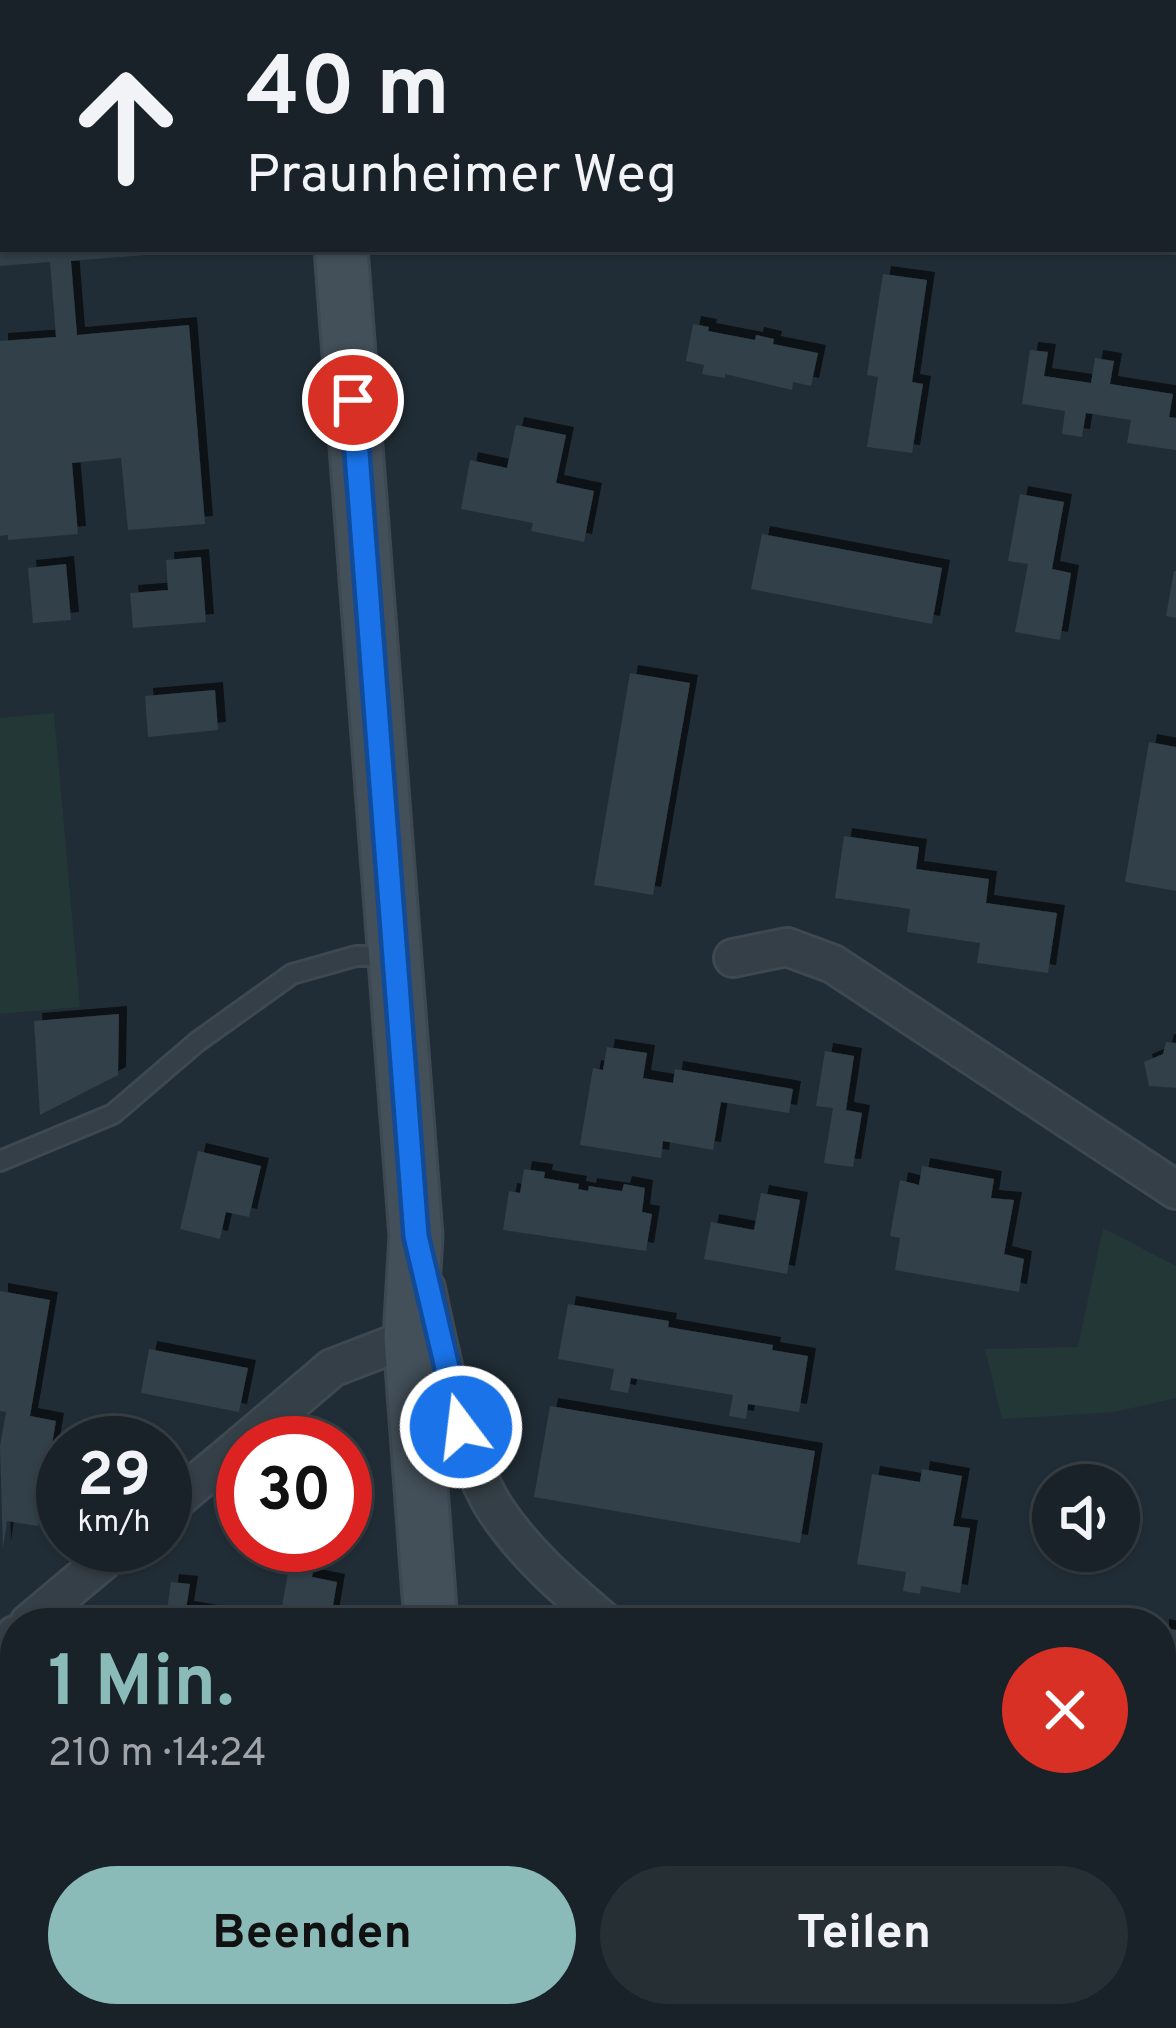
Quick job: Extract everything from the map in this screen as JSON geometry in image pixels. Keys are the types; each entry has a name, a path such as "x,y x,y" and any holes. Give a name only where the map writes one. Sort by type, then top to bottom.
{"main road":[{"path":"341,252 416,1236 410,1338 430,1608"}],"street":[{"path":"734,958 788,947 833,964 1176,1190"},
{"path":"416,1236 461,1427 494,1506 544,1571 588,1608"},
{"path":"276,1416 332,1368 410,1338"},
{"path":"192,1486 216,1466"},
{"path":"47,1608 90,1572"}],"lane":[{"path":"0,1161 113,1114 197,1042 292,974 356,956 395,956"}],"green space":[{"path":"54,713 80,1007 0,1014 0,718"},
{"path":"1103,1228 1176,1266 1176,1398 1115,1412 1002,1419 985,1349 1078,1347"}],"building":[{"path":"0,252 183,252 71,261 77,335 189,325 205,524 128,530 121,458 72,463 78,534 8,540 8,535 0,536 0,341 56,337 50,262 0,266"},
{"path":"883,274 927,280 912,382 923,384 912,453 867,447 878,377 867,375"},
{"path":"693,324 755,340 756,335 774,339 773,344 818,353 811,386 793,382 792,390 725,374 725,378 702,374 704,365 686,361"},
{"path":"1030,350 1048,352 1044,376 1091,383 1095,358 1114,361 1110,384 1173,394 1169,417 1176,418 1176,450 1127,443 1131,420 1086,413 1082,437 1062,434 1065,411 1022,404"},
{"path":"516,425 566,435 556,483 594,491 584,542 531,531 533,523 461,509 470,460 507,468"},
{"path":"1020,494 1064,502 1052,569 1071,573 1060,640 1015,632 1028,564 1008,561"},
{"path":"762,534 942,568 932,624 751,589"},
{"path":"201,557 206,622 133,628 130,593 168,590 166,560"},
{"path":"66,564 71,620 33,623 28,568"},
{"path":"1176,571 1176,618 1166,616"},
{"path":"630,673 690,683 653,895 594,885"},
{"path":"215,690 218,730 148,737 145,696"},
{"path":"1149,742 1176,747 1176,891 1125,882"},
{"path":"844,836 919,847 916,869 989,879 986,903 1057,913 1048,973 977,963 980,943 907,932 910,909 835,898"},
{"path":"119,1014 118,1075 40,1115 34,1021"},
{"path":"1166,1042 1176,1043 1176,1088 1149,1086 1144,1062 1163,1054"},
{"path":"607,1047 647,1053 643,1078 673,1083 675,1069 793,1089 789,1113 721,1102 713,1150 663,1141 661,1158 580,1145 593,1068 603,1070"},
{"path":"825,1051 854,1056 846,1110 862,1113 853,1167 824,1163 833,1108 816,1106"},
{"path":"198,1151 261,1166 249,1217 226,1212 220,1239 180,1229"},
{"path":"922,1166 994,1179 991,1198 1014,1200 1004,1254 1024,1259 1019,1292 895,1270 900,1238 890,1236 900,1180 919,1185"},
{"path":"524,1169 545,1172 544,1178 579,1184 578,1189 588,1191 589,1186 622,1191 624,1184 645,1188 642,1212 652,1214 646,1251 503,1230 509,1191 520,1193"},
{"path":"761,1193 800,1200 787,1274 704,1259 711,1222 754,1230"},
{"path":"0,1291 50,1300 30,1416 36,1417 36,1526 7,1521 3,1549 0,1446 6,1412 0,1411"},
{"path":"568,1304 669,1321 668,1327 773,1345 772,1350 808,1356 799,1412 748,1404 746,1419 729,1416 733,1395 631,1378 628,1393 610,1390 614,1369 558,1359"},
{"path":"149,1349 248,1368 239,1412 141,1393"},
{"path":"550,1406 815,1451 800,1543 534,1497"},
{"path":"922,1469 962,1476 953,1526 970,1528 960,1593 921,1586 920,1594 903,1591 906,1572 857,1564 872,1474 920,1482"},
{"path":"282,1572 313,1572 312,1577 337,1582 333,1608 282,1608 288,1573"},
{"path":"171,1582 190,1584 186,1608 167,1608"}],"route":[{"path":"353,400 416,1236 461,1427"}]}
